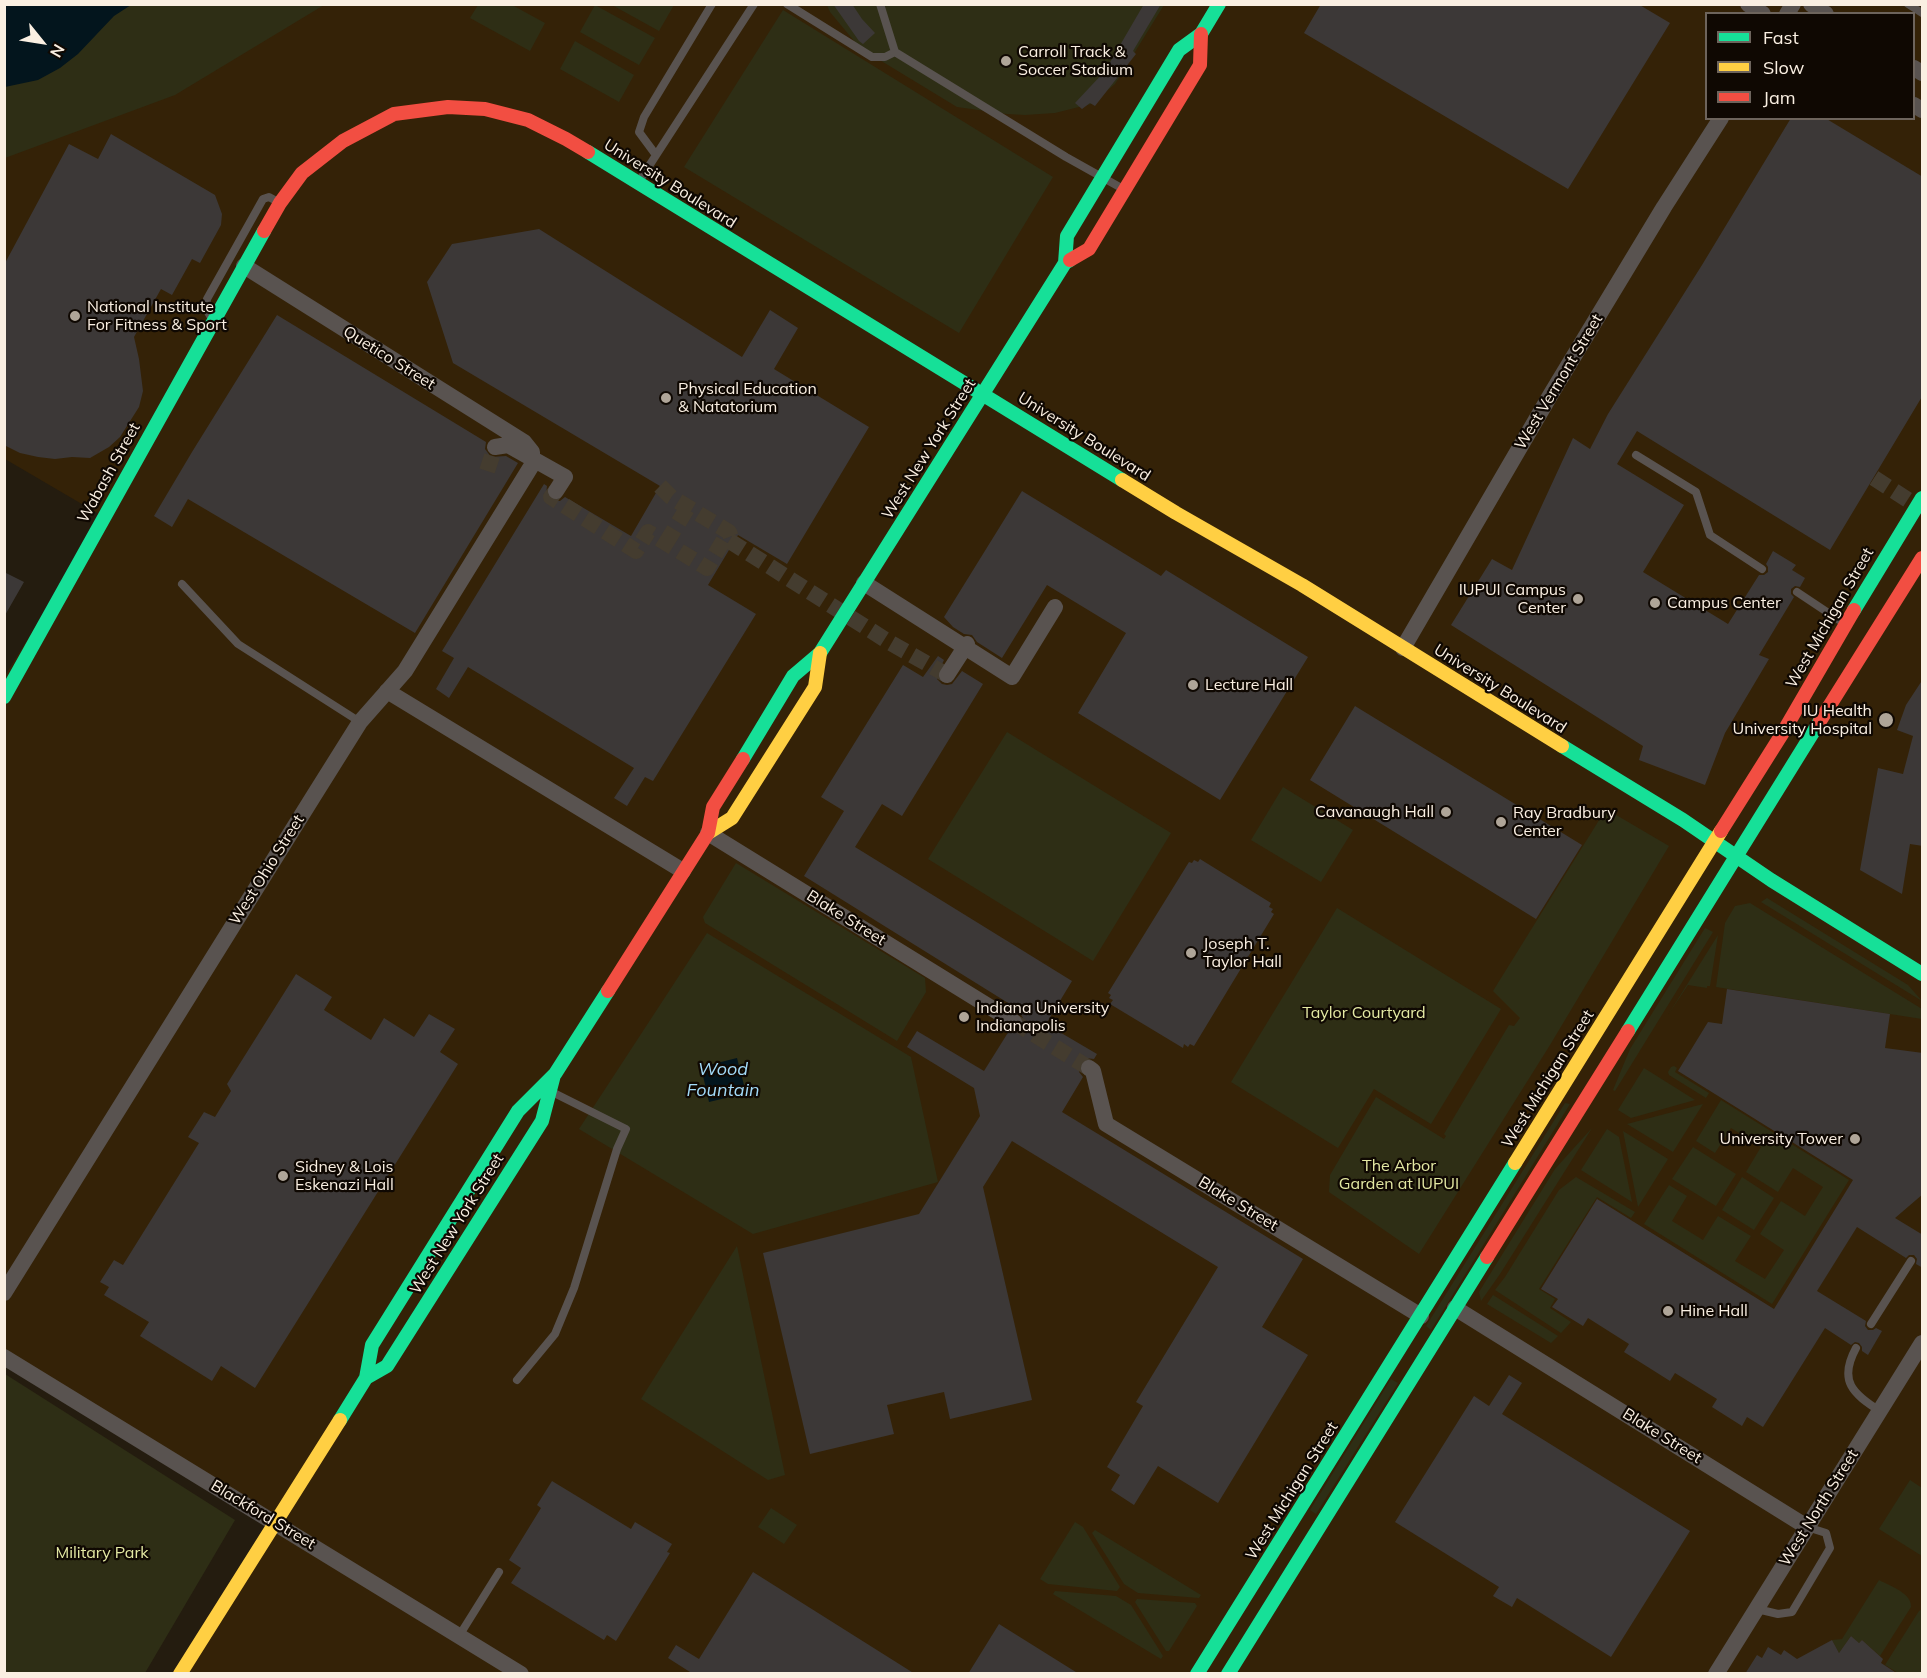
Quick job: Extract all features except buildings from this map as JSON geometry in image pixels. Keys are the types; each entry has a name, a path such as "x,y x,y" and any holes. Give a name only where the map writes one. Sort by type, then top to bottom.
{"main road":[{"name":"West New York Street","path":"1065,263 1067,236 1179,50 1201,34 1219,4"},
{"name":"West New York Street","path":"180,1674 366,1378 372,1345 389,1317 518,1111 555,1074 708,833 713,807 794,676 820,653 1065,263 1089,249 1200,65 1201,34"},
{"name":"University Boulevard","path":"244,266 280,203 302,173 343,141 394,114 448,107 485,109 528,120 566,139 1176,513 1302,585 1683,820 1771,880 1923,974"},
{"name":"Wabash Street","path":"4,697 244,266"},
{"name":"West Michigan Street","path":"1228,1674 1411,1356 1421,1316 1782,734 1923,498"},
{"name":"West Michigan Street","path":"1197,1674 1411,1356 1455,1308 1923,558"},
{"name":"West New York Street","path":"708,833 732,818 745,798 814,687 820,653"},
{"name":"West New York Street","path":"366,1378 387,1366 542,1121 555,1074"}],"street":[{"name":"West Vermont Street","path":"1403,648 1542,408 1719,120"},
{"name":"Quetico Street","path":"244,266 524,442 532,452"},
{"path":"495,447 508,445 565,477 556,491"},
{"name":"West Ohio Street","path":"4,1293 360,722 405,670 532,465 532,452"},
{"path":"864,583 1012,677 1055,607"},
{"path":"947,675 967,644"},
{"path":"387,691 683,871"},
{"name":"Blake Street","path":"708,833 1014,1022"},
{"name":"Blake Street","path":"1089,1068 1093,1071 1106,1124 1421,1316"},
{"name":"Blake Street","path":"1455,1308 1808,1527"},
{"name":"West North Street","path":"1716,1674 1923,1343"},
{"name":"Blackford Street","path":"4,1357 521,1674"}],"lane":[{"path":"656,155 639,132 644,117 711,4"},
{"path":"638,184 754,4"},
{"path":"787,4 872,57 885,57 894,51"},
{"path":"880,4 894,51 1066,157 1125,190"},
{"path":"1908,4 1923,13"},
{"path":"213,322 206,309 207,299 263,199 269,197 280,203"},
{"path":"1636,455 1696,492 1710,535 1762,569"},
{"path":"182,584 238,644 360,722"},
{"path":"1797,592 1846,624"},
{"path":"517,1380 555,1334 574,1288 617,1149 626,1129 550,1091"},
{"path":"1871,1324 1911,1261"},
{"path":"1856,1348 1849,1371 1852,1388 1857,1396 1880,1411"},
{"path":"1756,1609 1778,1614 1792,1612 1830,1548 1826,1533 1808,1527"},
{"path":"459,1636 500,1572"}],"shaded area":[{"name":"Indiana University Indianapolis","path":"209,5 1922,5 1922,1673 182,1673 275,1522 5,1357 4,677 104,517 5,459 5,151"}],"green space":[{"path":"674,4 659,31 612,5"},
{"path":"4,5 324,5 175,95 5,158"},
{"path":"478,5 512,5 545,23 530,51 470,18"},
{"path":"595,5 655,38 639,65 580,32"},
{"name":"Carroll Track & Soccer Stadium","path":"827,5 1164,5 1115,84 1091,104 1055,113 1025,115 957,107 860,48 830,12"},
{"path":"783,10 1053,177 959,333 684,167"},
{"path":"575,41 634,75 619,102 560,69"},
{"path":"1007,732 1171,833 1093,961 928,859"},
{"path":"1283,787 1353,830 1321,882 1251,840"},
{"name":"The Arbor Garden at IUPUI","path":"1606,809 1669,846 1550,1045 1419,1254 1329,1192 1330,1175 1376,1097 1444,1139 1446,1136 1444,1134 1509,1025 1514,1026 1520,1018 1493,991"},
{"path":"736,863 925,978 926,992 897,1041 705,923 703,917"},
{"path":"1767,898 1908,985 1922,1001 1761,902"},
{"path":"1750,903 1922,1009 1922,1019 1716,987 1725,923 1735,906"},
{"name":"Taylor Courtyard","path":"1337,908 1501,1009 1431,1124 1374,1089 1338,1148 1231,1082"},
{"path":"1705,928 1713,932 1615,1091 1613,1090 1630,1049"},
{"path":"707,933 911,1057 938,1182 753,1234 579,1129"},
{"path":"1718,935 1710,986 1707,988 1688,985 1668,1015"},
{"path":"1674,1066 1677,1068 1675,1072 1709,1093 1706,1098 1669,1075 1668,1072"},
{"path":"1644,1068 1695,1100 1631,1118 1618,1110"},
{"path":"1721,1100 1849,1180 1772,1304 1644,1224 1669,1185 1687,1196 1672,1221 1703,1240 1718,1216 1751,1236 1735,1261 1765,1279 1784,1250 1760,1234 1781,1201 1805,1216 1823,1187 1793,1168 1778,1192 1746,1172 1761,1147 1731,1128 1715,1153 1696,1141"},
{"path":"1565,1103 1570,1104 1431,1330 1426,1326"},
{"path":"1703,1104 1673,1152 1627,1124"},
{"path":"1592,1128 1481,1301 1479,1292 1555,1169"},
{"path":"1607,1129 1619,1137 1632,1202 1581,1170"},
{"path":"1623,1131 1668,1159 1638,1207"},
{"path":"1693,1147 1736,1174 1716,1206 1672,1179"},
{"path":"1576,1177 1635,1212 1631,1218 1597,1197 1539,1289 1555,1299 1550,1308 1571,1322 1561,1333 1495,1290 1559,1190"},
{"path":"1742,1177 1774,1198 1754,1230 1722,1210"},
{"path":"737,1246 785,1475 768,1480 641,1399"},
{"path":"1493,1295 1558,1336 1551,1343 1487,1304"},
{"name":"Military Park","path":"5,1374 235,1520 145,1673 5,1673"},
{"path":"1391,1379 1398,1383 1316,1514 1310,1510"},
{"path":"1910,1480 1922,1488 1922,1556 1879,1529"},
{"path":"771,1508 797,1525 784,1544 758,1527"},
{"path":"1075,1522 1083,1527 1120,1587 1117,1591 1048,1584 1040,1579"},
{"path":"1095,1530 1201,1595 1199,1598 1138,1593 1124,1584 1092,1533"},
{"path":"1879,1580 1904,1594 1911,1607 1880,1656 1862,1640 1859,1643 1851,1636 1839,1653 1832,1640 1842,1639"},
{"path":"1055,1591 1116,1596 1131,1605 1163,1656 1161,1659 1053,1594"},
{"path":"1137,1599 1195,1603 1197,1606 1169,1651 1166,1651 1135,1602"},
{"path":"1922,1609 1922,1673 1898,1673 1885,1665"}],"water":[{"path":"4,5 131,5 114,16 78,54 60,68 38,80 5,87"},
{"name":"Wood Fountain","path":"737,1058 746,1093 709,1102 701,1067"}],"tunnel":[{"path":"487,471 495,447"},
{"path":"1874,478 1922,509"},
{"path":"660,486 671,497 729,532 733,542"},
{"path":"556,491 551,497 636,551 648,532 707,568 725,538 889,642 947,675"},
{"path":"666,543 688,507"},
{"path":"1014,1022 1089,1068"}],"traffic: fast":[{"path":"1065,263 1067,236 1179,50 1201,34 1219,4"},
{"path":"588,152 1122,480"},
{"path":"4,697 264,231"},
{"path":"743,759 793,676 820,653 1065,263 1070,260"},
{"path":"1854,610 1922,498"},
{"path":"1628,1031 1820,721"},
{"path":"1562,746 1683,820 1771,880 1922,974"},
{"path":"340,1420 366,1378 372,1345 518,1111 555,1074 608,991"},
{"path":"366,1378 387,1366 542,1121 554,1075"},
{"path":"1197,1674 1515,1163"},
{"path":"1228,1674 1487,1257"}],"traffic: slow":[{"path":"1122,480 1302,585 1562,746"},
{"path":"708,833 732,818 815,687 820,653"},
{"path":"1515,1163 1721,831"},
{"path":"180,1674 340,1420"}],"traffic: jam":[{"path":"1070,260 1089,249 1200,65 1201,34"},
{"path":"264,231 280,203 302,173 343,141 394,114 448,107 485,109 528,120 588,152"},
{"path":"1820,721 1922,558"},
{"path":"1721,831 1782,734 1854,610"},
{"path":"608,991 708,833 713,807 743,759"},
{"path":"1487,1257 1628,1031"}],"place":[{"name":"Carroll Track & Soccer Stadium","path":"1006,61"},
{"name":"National Institute For Fitness & Sport","path":"75,316"},
{"name":"Physical Education & Natatorium","path":"666,398"},
{"name":"IUPUI Campus Center","path":"1578,599"},
{"name":"Campus Center","path":"1655,603"},
{"name":"Lecture Hall","path":"1193,685"},
{"name":"IU Health University Hospital","path":"1886,720"},
{"name":"Cavanaugh Hall","path":"1446,812"},
{"name":"Ray Bradbury Center","path":"1501,822"},
{"name":"Joseph T. Taylor Hall","path":"1191,953"},
{"name":"Indiana University Indianapolis","path":"964,1017"},
{"name":"University Tower","path":"1855,1139"},
{"name":"Sidney & Lois Eskenazi Hall","path":"283,1176"},
{"name":"Hine Hall","path":"1668,1311"}]}
